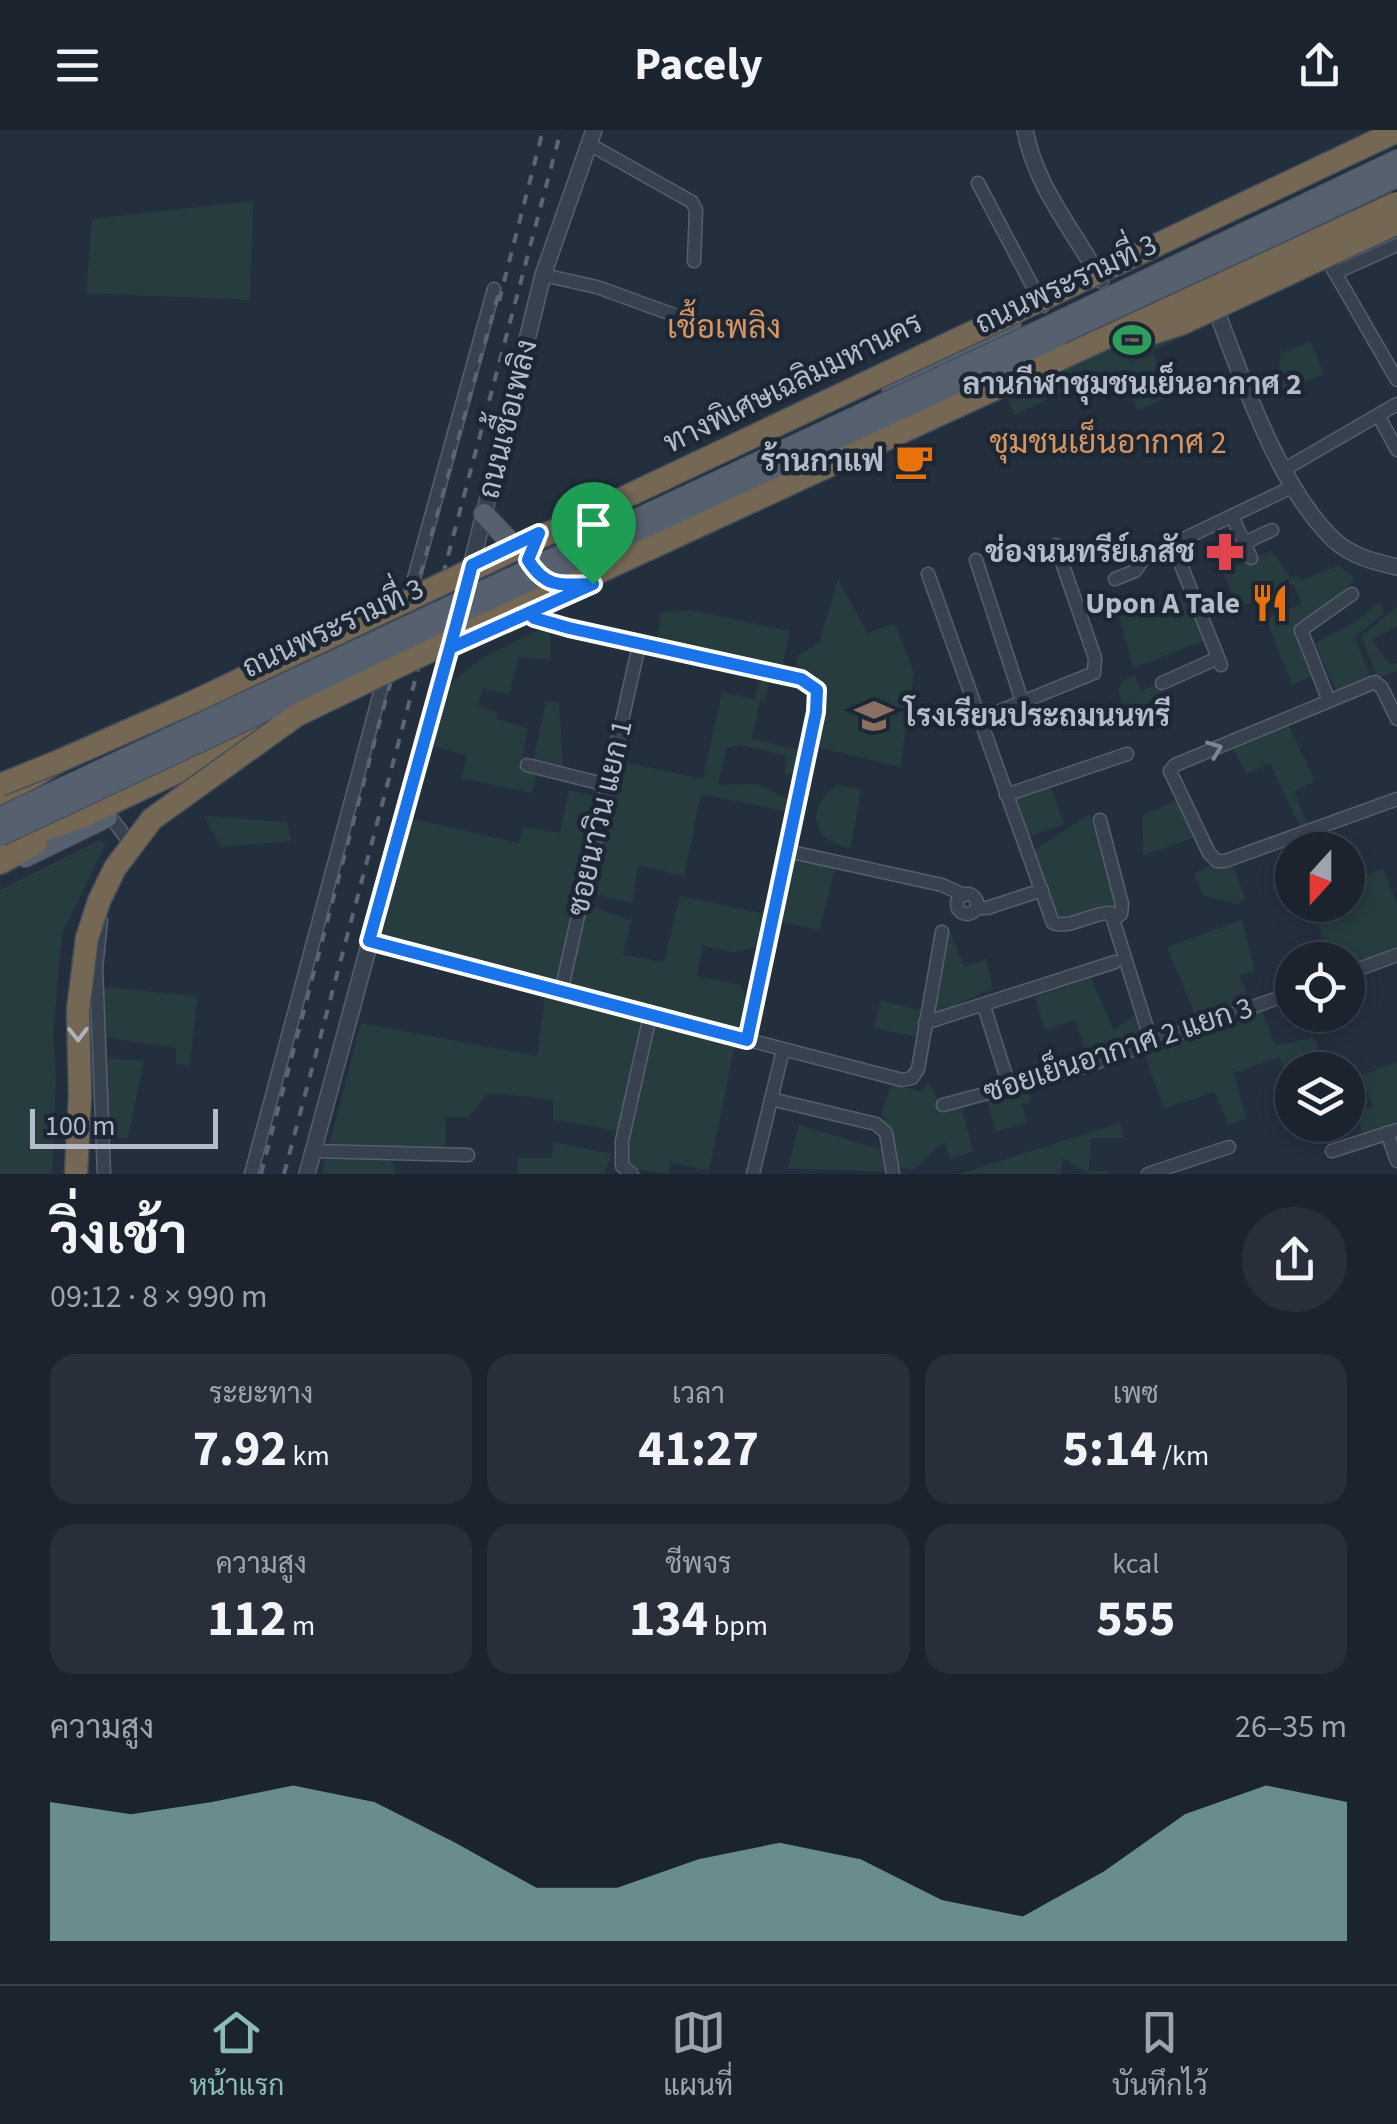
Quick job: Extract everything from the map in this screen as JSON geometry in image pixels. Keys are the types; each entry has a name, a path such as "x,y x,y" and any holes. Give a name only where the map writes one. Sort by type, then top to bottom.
{"highway":[{"name":"ทางพิเศษเฉลิมมหานคร","path":"0,794 57,762 190,704 1397,131"},
{"path":"0,866 82,817 505,616 1043,363 1397,203"},
{"path":"1043,363 1183,323 1397,222"},
{"path":"76,1174 80,1095 78,1010 87,938 99,900 116,868 152,819 297,716"},
{"path":"0,839 82,817"}],"main road":[{"name":"ถนนพระรามที่ 3","path":"0,839 629,527 1044,308 1397,142"},
{"name":"ถนนพระรามที่ 3","path":"0,817 1397,160"},
{"name":"ถนนพระรามที่ 3","path":"0,839 1397,177"},
{"name":"ถนนพระรามที่ 3","path":"450,648 902,441 1043,363 1205,281 1397,192"},
{"name":"ถนนพระรามที่ 3","path":"472,565 805,406 1022,319"},
{"name":"ถนนพระรามที่ 3","path":"0,794 54,786 629,527 1043,363"},
{"path":"484,514 513,546"},
{"path":"539,533 528,560 537,575 558,586 593,584"},
{"name":"ถนนพระรามที่ 3","path":"0,794 132,723 284,654 363,624 410,593"},
{"path":"284,654 311,654 326,663 335,682 326,711"},
{"path":"0,866 383,682"}],"street":[{"path":"1026,130 1040,176 1101,280"},
{"path":"592,137 692,202 696,210 694,260"},
{"name":"ถนนเชื้อเพลิง","path":"307,1174 472,565 543,275 592,137"},
{"path":"978,183 1044,308"},
{"path":"1311,232 1397,380"},
{"path":"1335,273 1397,245"},
{"path":"543,275 597,287 684,319"},
{"path":"1205,281 1257,413 1284,469 1316,520 1336,543 1364,559 1397,567"},
{"path":"410,593 494,289"},
{"path":"1284,469 1397,404"},
{"path":"1378,415 1397,450"},
{"path":"1115,579 1135,570 1144,558 1294,486"},
{"path":"1232,516 1252,558"},
{"path":"1244,543 1272,530"},
{"path":"980,719 1088,678 1096,666 1056,545"},
{"path":"1162,683 1219,662 1173,545"},
{"path":"976,560 1022,701"},
{"path":"928,574 1053,923 1108,912 1114,918 1152,1044"},
{"path":"1329,701 1300,630 1352,594"},
{"path":"529,613 542,621 639,645 801,679 817,690 819,700 747,1040"},
{"path":"251,1174 388,658 384,639 363,624"},
{"name":"ซอยนาวิน แยก 1","path":"561,992 639,645"},
{"path":"1397,719 1375,682 1171,767 1171,776 1188,813 1217,861 1397,799"},
{"path":"1006,795 1128,754"},
{"path":"527,764 607,785"},
{"path":"104,1174 96,968 101,921 119,878 136,856 110,816"},
{"path":"1100,820 1122,904 1120,914 1114,918"},
{"path":"786,851 942,884 974,897 976,908 1042,890"},
{"path":"369,941 902,1080 912,1078 918,1069 942,932"},
{"path":"1365,967 1397,955"},
{"path":"925,1024 1115,962"},
{"name":"ซอยเย็นอากาศ 2 แยก 3","path":"943,1105 1081,1068 1275,1000"},
{"path":"984,1006 1007,1079"},
{"path":"632,1174 622,1166 622,1141 650,1016"},
{"path":"752,1174 783,1050"},
{"path":"772,1099 876,1124 886,1132 894,1174"},
{"path":"1332,1151 1392,1132 1397,1160"},
{"path":"1148,1174 1229,1147"},
{"path":"313,1151 468,1155"}],"green space":[{"path":"253,201 250,300 86,293 92,219"},
{"name":"ลานกีฬาชุมชนเย็นอากาศ 2","path":"1199,286 1215,322 1122,365 1154,354 1172,395 1138,411 1131,394 1115,399 1103,374 1014,415 1002,384"},
{"path":"1310,341 1324,374 1278,394 1280,354"},
{"path":"1272,551 1291,579 1296,575 1301,580 1339,565 1356,579 1298,628 1316,675 1292,685 1266,619 1302,603 1293,583 1239,608 1223,572"},
{"path":"838,579 867,633 895,624 914,673 900,767 812,746 826,685 793,672 798,656 819,643"},
{"path":"1187,593 1208,639 1133,668 1119,616"},
{"path":"1379,603 1384,613 1355,637 1371,679 1337,693 1315,643 1349,626"},
{"path":"1397,607 1397,626 1372,640 1391,666 1397,663 1397,671 1378,678 1361,636"},
{"path":"690,610 790,631 782,669 657,645 660,613"},
{"path":"543,628 550,630 550,660 519,657 509,694 483,688 478,706 497,712 496,719 528,728 520,769 536,773 532,793 461,778 467,755 427,745 432,720 445,691 469,668"},
{"path":"1135,675 1141,691 1158,684 1167,705 1128,722 1118,690 1123,680"},
{"path":"759,680 769,682 765,701 760,701 752,739 804,751 798,776 785,774 786,756 741,745 726,748 718,785 758,784 792,801 790,812 701,794 684,876 638,865 633,903 590,893 619,761 703,779 722,692 755,699"},
{"path":"546,701 559,703 563,768 533,761"},
{"path":"1288,724 1315,781 1294,792 1308,826 1301,829 1270,763 1246,774 1233,748"},
{"path":"838,785 861,790 851,848 827,838 817,822 820,804"},
{"path":"1051,787 1064,824 1028,837 1015,798"},
{"path":"569,790 599,797 556,983 377,935 408,818 519,843 523,827 560,833"},
{"path":"1177,800 1195,837 1143,855 1142,816"},
{"path":"1090,814 1116,907 1056,922 1032,852"},
{"path":"204,816 287,822 291,841 221,847"},
{"path":"99,840 106,843 62,934 53,1034 56,1077 52,1174 0,1174 0,890"},
{"path":"790,858 836,867 819,930 777,921"},
{"path":"1231,863 1246,899 1237,904 1203,895 1194,874 1212,864"},
{"path":"1383,869 1397,903 1397,950 1365,961 1365,942 1325,942 1317,922 1365,922 1365,876"},
{"path":"680,896 770,915 763,946 734,952 702,946 697,976 740,985 743,991 749,1016 741,1033 570,984 587,904 631,921 623,955 664,962"},
{"path":"1242,920 1255,970 1240,976 1250,1004 1198,1022 1167,947"},
{"path":"946,929 964,967 986,959 993,989 934,1014"},
{"path":"1091,978 1114,1031 1137,1013 1145,1040 1088,1058 1075,1020 1045,1030 1035,997"},
{"path":"101,987 197,996 190,1065 176,1064 176,1048 103,1037"},
{"path":"545,995 646,1019 620,1131 553,1120 553,1100 489,1093 468,1117 446,1117 445,1151 328,1150 361,1023 537,1056"},
{"path":"881,1000 921,1011 917,1037 874,1028"},
{"path":"1261,1009 1275,1046 1314,1037 1319,1052 1275,1052 1275,1058 1233,1073 1247,1118 1228,1125 1215,1092 1164,1108 1143,1051"},
{"path":"652,1020 736,1040 709,1171 670,1162 668,1174 627,1168 628,1135"},
{"path":"104,1058 144,1061 128,1138 107,1138"},
{"path":"1397,1062 1397,1122 1365,1133 1365,1110 1373,1107 1365,1074"},
{"path":"929,1082 939,1102 959,1097 973,1151 949,1159 945,1141 914,1169 899,1168 882,1114 891,1083 921,1092"},
{"path":"1028,1088 1031,1102 1022,1105 1027,1123 996,1132 986,1098"},
{"path":"1120,1123 1124,1138 1091,1138 1089,1171 1109,1174 1089,1174 1063,1158 1060,1174 959,1174"},
{"path":"799,1125 885,1151 888,1172 788,1168"},
{"path":"553,1142 612,1154 604,1174 517,1174 518,1158 552,1158"},
{"path":"326,1157 390,1158 397,1174 322,1174"}],"railway":[{"path":"499,301 543,130"},
{"path":"284,1174 561,130"},
{"path":"261,1174 379,724 500,289"}],"place":[{"name":"ลานกีฬาชุมชนเย็นอากาศ 2","path":"1132,340"},
{"name":"ร้านกาแฟ","path":"914,461"},
{"name":"ช่องนนทรีย์เภสัช","path":"1225,552"},
{"name":"Upon A Tale","path":"1270,603"},
{"name":"โรงเรียนประถมนนทรี","path":"874,716"}],"district":[{"name":"เชื้อเพลิง","path":"724,328"},
{"name":"ชุมชนเย็นอากาศ 2","path":"1108,443"}],"route":[{"path":"593,584 450,648 369,941 747,1040 819,700 817,690 801,679 639,645 534,618 529,613 450,648 472,565 539,533 528,560 537,575 558,586 593,584"}]}
